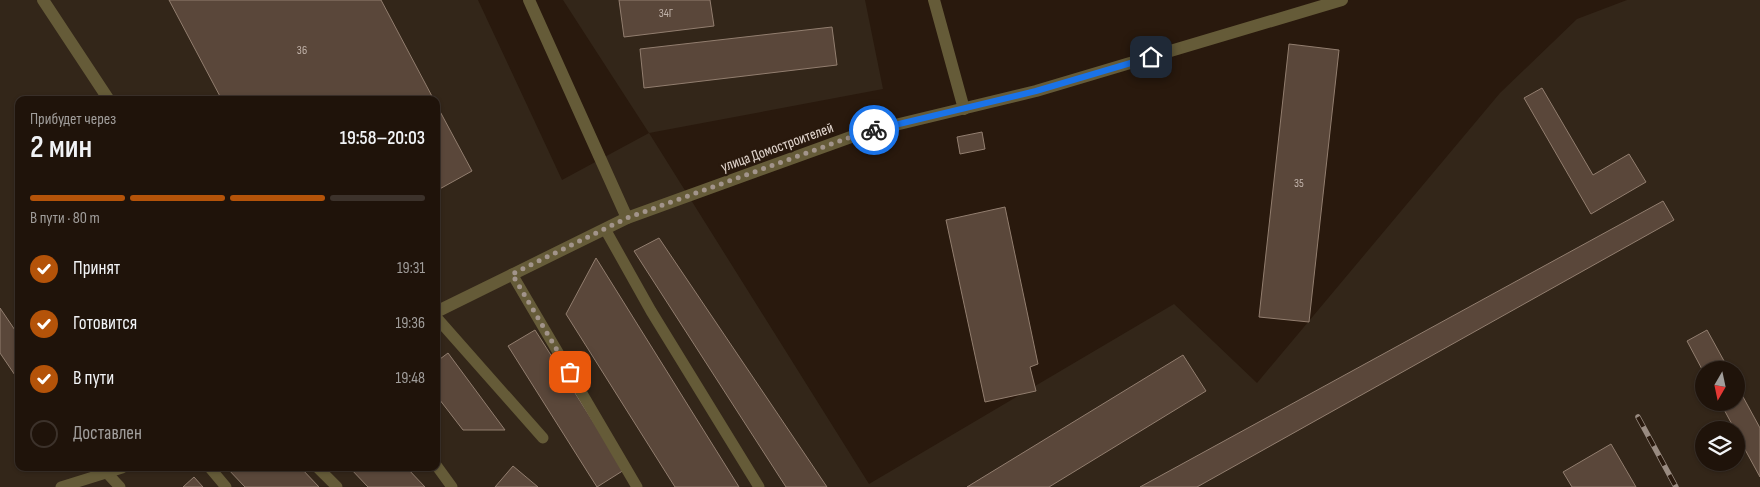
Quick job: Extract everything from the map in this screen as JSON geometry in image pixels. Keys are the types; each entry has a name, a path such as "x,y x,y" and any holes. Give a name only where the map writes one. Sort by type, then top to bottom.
{"street":[{"path":"42,0 106,96"},
{"path":"529,0 627,218"},
{"path":"934,0 964,108"},
{"name":"улица Домостроителей","path":"440,310 627,218 862,133 1046,89 1342,0"}],"lane":[{"path":"605,228 651,312 759,487"},
{"path":"512,274 637,487"},
{"path":"440,322 543,438"},
{"path":"440,470 452,487"},
{"path":"60,487 110,471"},
{"path":"213,471 226,487"},
{"path":"321,471 337,487"},
{"path":"106,472 120,487"}],"shaded area":[{"path":"0,0 478,0 562,180 649,133 869,484 1174,304 1257,383 1500,93 1577,19 1627,0 1760,0 1760,487 0,487"},
{"path":"563,0 865,0 883,89 649,133"}],"building":[{"path":"169,0 381,0 432,96 220,96"},
{"path":"619,0 710,0 714,26 624,37"},
{"path":"832,27 837,65 644,88 640,49"},
{"path":"1289,44 1339,50 1309,322 1259,317"},
{"path":"1542,88 1593,175 1629,154 1646,182 1591,214 1524,98"},
{"path":"440,111 472,171 440,189"},
{"path":"982,132 985,149 960,154 957,137"},
{"path":"1663,201 1674,220 1197,487 1140,487"},
{"path":"1005,207 1038,364 1030,367 1036,391 985,402 946,220"},
{"path":"659,238 827,487 786,487 634,251"},
{"path":"596,258 739,487 675,487 566,314"},
{"path":"0,308 15,330 15,375 0,353"},
{"path":"535,330 624,470 597,487 508,346"},
{"path":"1707,330 1724,361 1698,361 1687,341"},
{"path":"448,353 505,430 463,430 440,400 440,359"},
{"path":"1183,355 1206,391 1049,487 967,487"},
{"path":"1745,400 1760,428 1760,477 1745,450 1745,421 1730,421 1725,411 1745,411"},
{"path":"1611,444 1636,487 1572,487 1563,472"},
{"path":"513,466 538,487 495,487"},
{"path":"230,471 304,471 319,487 245,487"},
{"path":"353,471 410,471 425,487 368,487"},
{"path":"194,477 203,487 183,487"}],"railway":[{"path":"1638,417 1676,487"}],"way so far":[{"path":"570,372 512,274 627,218 874,130"}],"route":[{"path":"874,130 1036,91 1151,57"}]}
